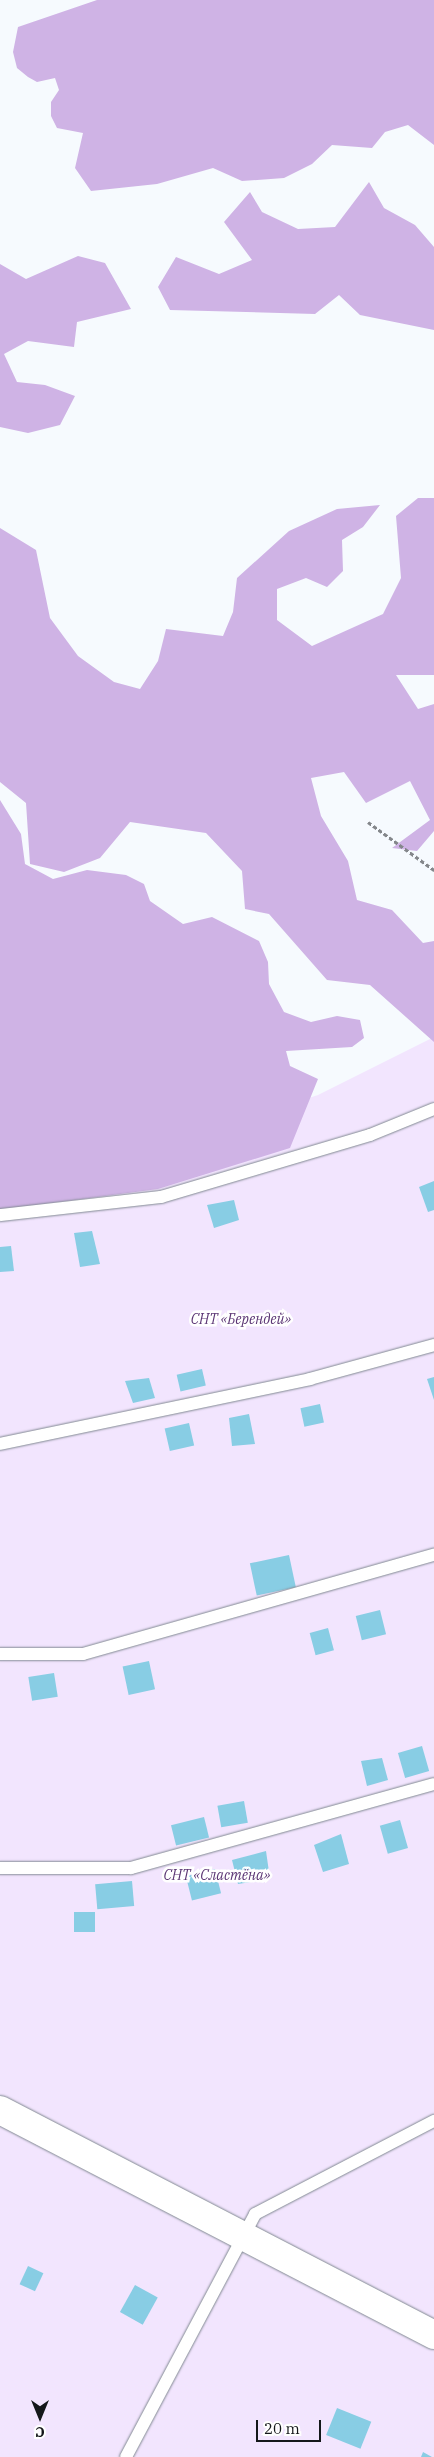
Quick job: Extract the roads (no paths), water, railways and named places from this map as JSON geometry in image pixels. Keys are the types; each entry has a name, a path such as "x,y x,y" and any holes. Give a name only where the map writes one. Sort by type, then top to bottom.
{"street":[{"path":"0,2110 434,2335"}],"lane":[{"path":"0,1215 161,1197 370,1134 434,1109"},
{"path":"0,1444 310,1379 434,1344"},
{"path":"0,1654 83,1654 434,1555"},
{"path":"0,1868 131,1868 434,1784"},
{"path":"126,2457 242,2235 255,2214 434,2121"}],"park label":[{"name":"СНТ «Берендей»","path":"241,1319"},
{"name":"СНТ «Сластёна»","path":"217,1875"}]}
